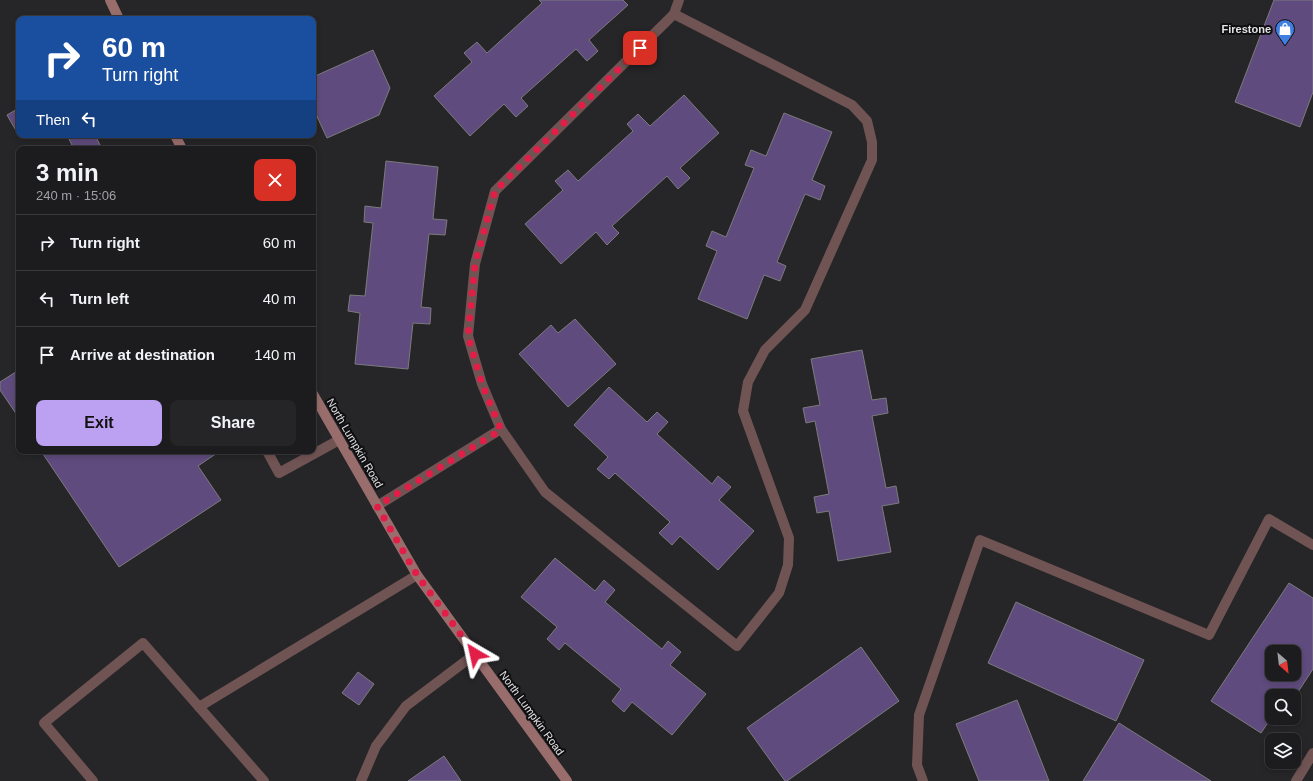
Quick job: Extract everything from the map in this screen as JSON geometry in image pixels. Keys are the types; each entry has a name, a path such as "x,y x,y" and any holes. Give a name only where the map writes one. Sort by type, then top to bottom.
{"street":[{"path":"110,0 118,16"},
{"path":"674,14 852,105 867,121 872,142 872,160 805,310 765,350 748,382 743,411 789,538 788,565 780,593 737,646 545,492 501,430 482,384 468,336 475,264 495,191 674,14 679,0"},
{"name":"North Lumpkin Road","path":"316,399 417,575 567,781"},
{"path":"377,506 501,430"},
{"path":"316,453 339,440"},
{"path":"270,454 279,473 314,454"},
{"path":"923,781 917,765 919,715 980,540 1209,635 1269,518 1313,545"},
{"path":"199,707 417,575"},
{"path":"93,781 44,723 143,643 264,781"},
{"path":"361,781 376,746 406,706 475,654"},
{"path":"1296,781 1313,753"}],"building":[{"path":"539,0 623,0 628,5 589,40 598,51 587,61 576,49 521,98 528,106 516,117 504,104 470,136 434,96 472,62 464,53 477,42 487,53 542,3"},
{"name":"Firestone","path":"1274,0 1313,0 1313,92 1300,127 1235,102"},
{"path":"373,50 390,88 379,115 327,138 316,114 316,76"},
{"path":"684,95 719,133 680,168 690,178 678,189 667,176 612,226 619,233 607,245 596,232 561,264 525,224 563,190 555,181 568,170 578,181 633,131 627,124 638,114 650,126"},
{"path":"16,110 16,131 7,115"},
{"path":"784,113 832,132 812,180 825,186 820,200 805,194 777,262 786,266 780,281 764,275 747,319 698,299 717,251 706,246 712,231 726,237 754,168 745,165 751,150 766,156"},
{"path":"68,138 96,138 100,146 72,146"},
{"path":"386,161 438,167 433,219 447,220 445,235 429,234 421,307 431,308 430,324 413,323 408,369 355,364 360,313 348,311 350,295 365,296 373,223 364,222 365,206 381,208"},
{"path":"575,319 616,364 568,407 519,354 551,325 558,333"},
{"path":"862,350 872,400 886,398 888,413 872,416 886,488 896,486 899,503 882,506 891,552 838,561 829,511 817,513 814,497 829,494 815,421 806,423 803,408 820,405 811,359"},
{"path":"16,372 16,414 0,390 0,382"},
{"path":"609,387 647,422 657,412 668,422 657,434 712,484 718,476 731,487 719,500 754,531 718,570 680,536 672,545 659,533 670,522 615,473 609,479 597,469 608,457 574,425"},
{"path":"43,454 216,454 198,466 221,500 119,567"},
{"path":"555,558 595,591 604,580 615,590 605,602 662,649 668,641 681,652 670,665 706,694 672,735 632,702 624,712 612,701 621,689 565,643 559,650 547,639 557,627 521,597"},
{"path":"1289,583 1313,598 1313,669 1300,689 1265,689 1265,725 1266,725 1261,733 1211,701"},
{"path":"1016,602 1144,660 1116,721 988,663"},
{"path":"861,647 899,701 785,781 747,728"},
{"path":"358,672 374,684 359,705 342,693"},
{"path":"1017,700 1049,781 979,781 956,724"},
{"path":"1119,723 1211,781 1083,781"},
{"path":"444,756 461,781 408,781"}],"place":[{"name":"Firestone","path":"1285,46"}],"route":[{"path":"475,654 417,575 377,506 501,430 482,384 468,336 475,264 495,191 640,48"}]}
